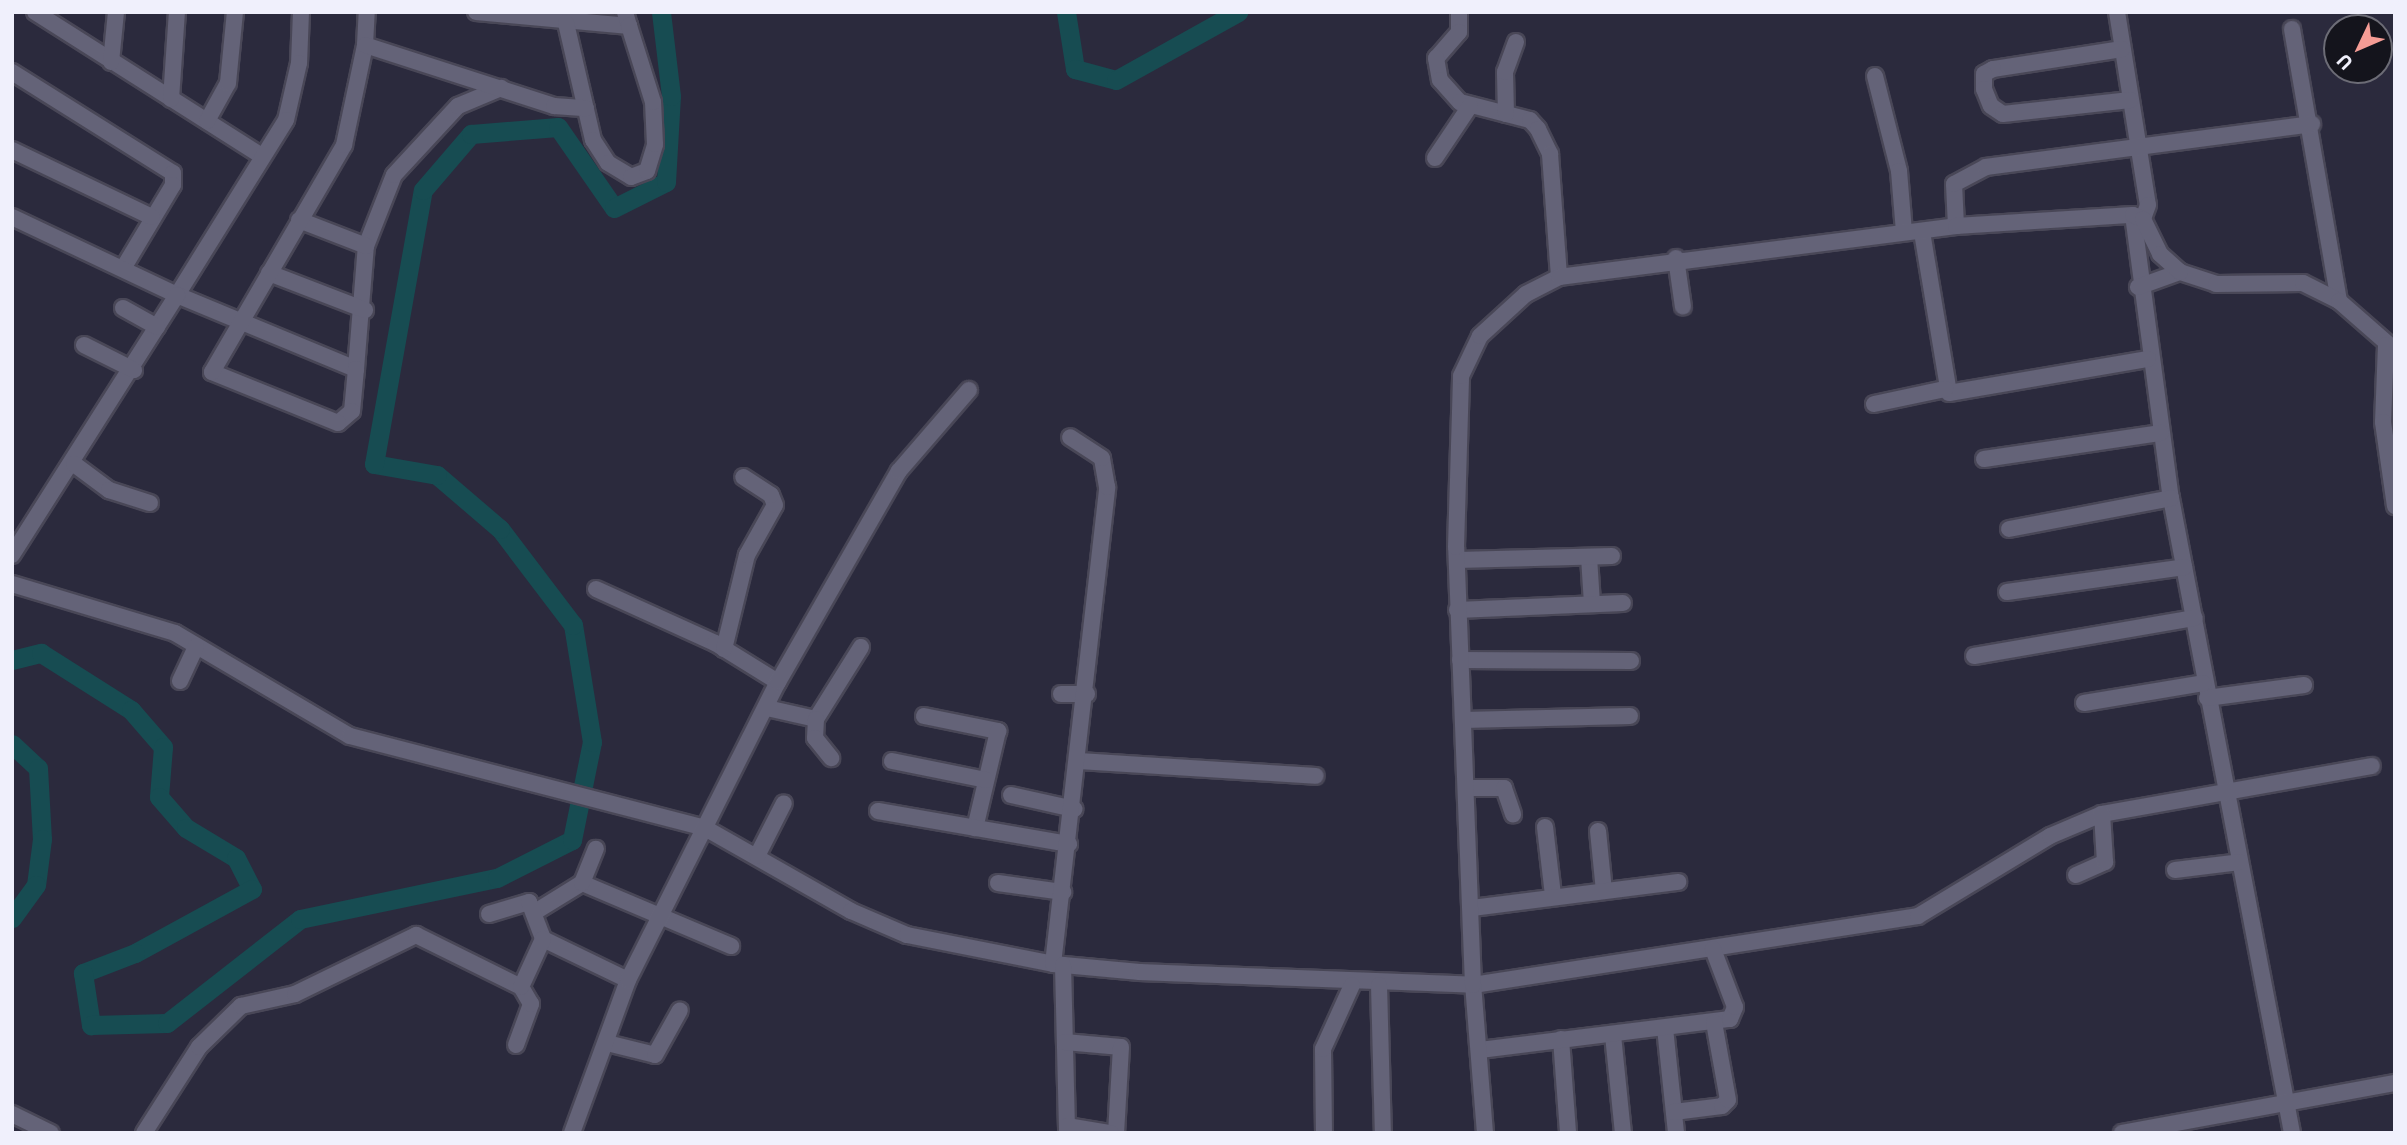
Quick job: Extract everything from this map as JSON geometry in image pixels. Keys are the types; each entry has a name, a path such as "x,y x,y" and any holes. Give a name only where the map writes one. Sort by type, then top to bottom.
{"street":[{"path":"35,12 262,156"},
{"path":"111,62 116,12"},
{"path":"171,99 177,12"},
{"path":"206,121 228,83 235,12"},
{"path":"12,555 134,370 157,327 262,156 293,99 301,12"},
{"path":"366,12 365,45 349,133 269,273 215,359 212,372 219,379 338,423 352,411 365,310 366,246 407,155 458,106 501,88"},
{"path":"476,12 566,23 627,19 653,102 655,145 647,171 631,177 608,163 593,140 566,23"},
{"path":"1459,12 1459,32 1441,45 1437,71 1452,95 1470,106 1530,120 1550,154 1559,277"},
{"path":"2117,12 2148,205 2138,217 2138,287 2148,359 2171,498 2195,618 2205,690 2227,788 2291,1133"},
{"path":"2291,30 2312,124 2339,301"},
{"path":"1506,114 1505,72 1516,42"},
{"path":"365,45 566,108 586,108"},
{"path":"2122,49 1993,69 1984,74 1984,89 1991,106 2003,114 2130,100"},
{"path":"12,72 167,167 174,181 124,267"},
{"path":"1875,76 1899,172 1903,232"},
{"path":"1435,158 1470,106"},
{"path":"1956,226 1951,191 1968,172 2139,146 2312,124"},
{"path":"12,150 152,217"},
{"path":"12,217 239,323 356,369"},
{"path":"1485,1133 1473,985 1467,788 1457,610 1462,366 1507,310 1559,277 1676,258 1922,232 1956,226 2138,217"},
{"path":"2138,217 2160,254 2180,272 2216,284 2303,283 2339,301 2390,348 2383,422 2395,506"},
{"path":"299,220 366,246"},
{"path":"1922,232 1945,390"},
{"path":"1676,258 1683,307"},
{"path":"2138,287 2180,272"},
{"path":"269,273 365,310"},
{"path":"123,308 157,327"},
{"path":"84,345 134,370"},
{"path":"1874,404 1945,390 1954,394 2148,359"},
{"path":"572,1133 628,981 662,919 778,682 899,471 969,390"},
{"path":"1984,459 2161,433"},
{"path":"1070,437 1095,451 1107,468 1087,694 1063,892 1058,965 1065,1042 1067,1129 1110,1133"},
{"path":"74,464 109,490 150,503"},
{"path":"724,649 747,555 775,505 771,495 743,477"},
{"path":"2009,529 2171,498"},
{"path":"1589,556 1592,604"},
{"path":"1457,560 1612,556"},
{"path":"2007,592 2184,567"},
{"path":"12,584 158,626 351,736 596,795 705,828 879,925 1058,965 1352,985 1473,985 1713,949 1918,916 2050,836 2102,814 2227,788 2372,766"},
{"path":"596,589 724,649 778,682"},
{"path":"1457,610 1623,603"},
{"path":"1974,656 2195,618"},
{"path":"180,681 197,647"},
{"path":"831,758 815,738 816,719 861,647"},
{"path":"1460,660 1631,661"},
{"path":"2084,703 2205,690 2304,685"},
{"path":"1061,694 1087,694"},
{"path":"767,708 816,719"},
{"path":"923,716 998,731 975,828"},
{"path":"1463,720 1630,716"},
{"path":"892,761 986,779"},
{"path":"1079,761 1316,776"},
{"path":"1467,788 1504,788 1513,814"},
{"path":"1011,795 1074,809"},
{"path":"757,856 783,803"},
{"path":"878,811 1069,844"},
{"path":"2076,875 2105,862 2102,814"},
{"path":"1545,827 1553,895"},
{"path":"1598,831 1604,891"},
{"path":"535,912 582,883 596,849"},
{"path":"2175,870 2240,862"},
{"path":"1472,908 1553,895 1678,882"},
{"path":"582,883 731,946"},
{"path":"998,883 1063,892"},
{"path":"489,915 525,901 535,912 543,939 521,987"},
{"path":"144,1133 199,1047 230,1013 358,967 410,936 424,936 521,987 531,1004 516,1045"},
{"path":"543,939 628,981"},
{"path":"1480,1050 1714,1022 1735,1012 1713,949"},
{"path":"1324,1133 1323,1049 1352,985"},
{"path":"1379,985 1383,1133"},
{"path":"607,1043 655,1055 680,1010"},
{"path":"1674,1112 1722,1106 1727,1100 1714,1022"},
{"path":"1665,1028 1676,1133"},
{"path":"1613,1035 1623,1133"},
{"path":"1561,1040 1569,1133"},
{"path":"1065,1042 1121,1046 1116,1133"},
{"path":"2122,1133 2284,1099 2395,1083"},
{"path":"12,1114 51,1133"}],"waterway":[{"path":"12,660 41,653 131,710 163,747 159,797 186,828 236,858 252,889 135,953 83,973 91,1025 167,1023 300,919 497,878 572,840 592,742 573,625 500,529 437,475 374,464 423,190 471,134 558,127 614,208 666,182 671,96 661,12"},
{"path":"1066,12 1075,69 1116,80 1238,12"},
{"path":"12,744 38,768 42,839 36,885 12,918"}]}
